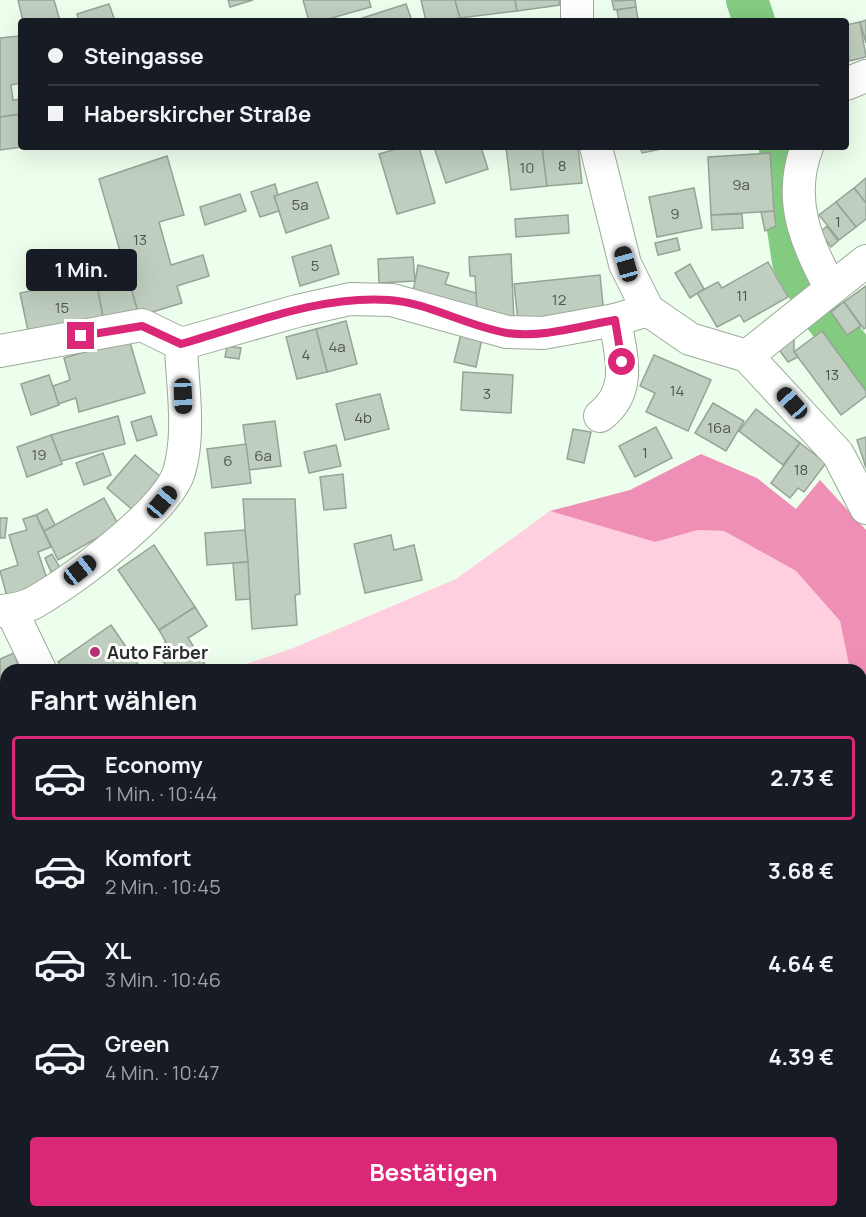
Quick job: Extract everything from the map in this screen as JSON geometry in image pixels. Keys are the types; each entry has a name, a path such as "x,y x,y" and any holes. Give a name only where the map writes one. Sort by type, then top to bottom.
{"street":[{"path":"577,0 577,18"},
{"path":"849,83 866,76"},
{"path":"597,150 626,264 648,310 690,339 747,356 838,454 866,508"},
{"path":"806,150 798,183 798,207 812,254 820,298"},
{"path":"747,356 866,261"},
{"path":"0,351 142,326 181,344 297,310 350,299 392,300 507,333 543,333 615,320 648,310"},
{"path":"600,416 614,406 621,390 622,362 615,320"},
{"path":"37,664 6,610 33,604 80,570 151,515 170,491 180,468 184,435 181,344"}],"shaded area":[{"path":"701,454 757,478 796,509 820,480 866,530 866,664 849,664 840,621 796,571 724,531 698,530 655,542 550,511 630,490"},
{"path":"550,511 655,542 698,530 724,531 796,571 840,621 849,664 246,664 293,648 456,579"}],"building":[{"path":"18,0 54,0 59,18 22,18"},
{"path":"228,0 253,0 230,7"},
{"path":"303,0 369,0 371,7 332,18 308,18"},
{"path":"421,0 455,0 460,18 425,18"},
{"path":"455,0 515,0 517,11 460,18"},
{"path":"515,0 559,0 560,5 517,11"},
{"path":"635,0 636,7 614,10 612,1"},
{"path":"109,4 114,18 78,18 77,14"},
{"path":"406,4 411,18 362,18"},
{"path":"636,7 638,18 618,18 617,10"},
{"path":"866,20 866,43 860,22"},
{"path":"860,22 866,57 849,61 849,24"},
{"path":"18,36 18,84 11,85 13,100 18,99 18,114 0,117 0,38"},
{"path":"18,114 18,147 0,150 0,117"},
{"path":"393,150 420,150 435,203 397,214 379,154"},
{"path":"435,150 482,150 488,169 446,183"},
{"path":"506,150 542,150 547,186 511,190"},
{"path":"542,150 578,150 582,183 547,186"},
{"path":"641,150 656,150 642,153"},
{"path":"770,153 774,211 711,215 708,157"},
{"path":"167,156 184,215 159,222 171,265 203,255 209,276 177,286 182,303 139,316 99,179"},
{"path":"866,178 866,203 854,188"},
{"path":"317,182 329,218 286,233 274,196"},
{"path":"275,184 278,195 274,196 279,211 260,217 251,192"},
{"path":"694,188 702,228 657,237 649,197"},
{"path":"854,188 866,203 866,219 856,227 836,202"},
{"path":"240,194 246,211 205,225 200,207"},
{"path":"836,202 856,227 839,240 819,215"},
{"path":"774,211 776,226 765,231 761,212"},
{"path":"742,214 743,228 712,230 711,215"},
{"path":"568,215 569,233 516,237 515,219"},
{"path":"827,226 838,241 831,247 820,232"},
{"path":"677,238 680,250 658,255 655,243"},
{"path":"331,245 339,274 300,286 292,257"},
{"path":"511,254 514,321 477,312 475,276 470,276 469,257"},
{"path":"413,257 415,281 379,283 378,259"},
{"path":"768,262 788,297 744,322 740,315 717,327 697,293 718,282 722,288"},
{"path":"690,264 704,289 690,298 675,273"},
{"path":"418,265 449,273 445,284 476,293 477,312 413,292"},
{"path":"95,272 104,322 29,336 20,293 76,282 75,276"},
{"path":"127,274 139,316 104,322 96,280"},
{"path":"600,275 604,314 518,322 514,284"},
{"path":"866,286 866,327 864,329 844,302"},
{"path":"844,302 861,326 847,335 831,312"},
{"path":"346,321 357,364 327,372 316,329"},
{"path":"316,329 327,372 297,379 286,337"},
{"path":"822,331 866,391 866,396 841,415 794,352"},
{"path":"461,334 482,338 476,367 454,362"},
{"path":"794,334 794,352 798,357 788,362 777,347"},
{"path":"129,339 145,393 79,412 76,398 58,404 53,386 70,380 64,358"},
{"path":"227,346 241,348 239,359 225,357"},
{"path":"654,355 711,380 688,431 646,412 655,393 640,386"},
{"path":"463,372 513,375 511,413 461,410"},
{"path":"49,375 59,405 31,415 21,384"},
{"path":"380,394 389,429 345,440 336,404"},
{"path":"713,403 744,421 726,451 695,433"},
{"path":"756,409 800,443 783,465 739,431"},
{"path":"118,416 125,444 61,461 51,435"},
{"path":"151,416 157,435 137,441 131,422"},
{"path":"275,421 281,466 249,470 243,425"},
{"path":"656,427 672,458 635,477 619,446"},
{"path":"573,429 591,432 584,463 567,459"},
{"path":"51,435 62,464 27,477 17,447"},
{"path":"866,437 866,468 857,440"},
{"path":"800,443 826,463 804,492 798,488 790,498 771,483"},
{"path":"246,444 251,483 212,488 207,449"},
{"path":"336,445 341,466 309,473 304,452"},
{"path":"103,453 111,475 84,485 76,463"},
{"path":"135,455 162,478 134,511 107,488"},
{"path":"343,474 346,508 324,510 320,477"},
{"path":"104,498 119,526 58,560 44,531"},
{"path":"243,499 295,499 300,594 295,595 297,625 252,629"},
{"path":"47,509 55,525 44,531 36,515"},
{"path":"36,515 51,547 38,552 48,582 9,604 0,571 18,565 9,535 27,530 23,519"},
{"path":"0,518 7,518 5,538 0,538"},
{"path":"245,530 248,562 207,565 205,533"},
{"path":"391,535 394,550 414,545 422,580 365,593 354,544"},
{"path":"154,545 195,607 159,630 118,570"},
{"path":"52,554 60,568 51,572 45,558"},
{"path":"248,562 250,599 236,600 233,563"},
{"path":"195,607 207,626 188,638 205,664 165,664 155,649 166,642 159,630"},
{"path":"111,625 138,664 60,664 58,662"},
{"path":"14,653 18,664 0,664 0,659"}],"waterway":[{"path":"747,0 753,18"},
{"path":"780,150 782,189 793,262 821,312 866,368"}],"place":[{"name":"Auto Färber","path":"95,652"}],"route":[{"path":"81,336 142,326 181,344 297,310 350,299 392,300 507,333 543,333 615,320 622,362"}]}
